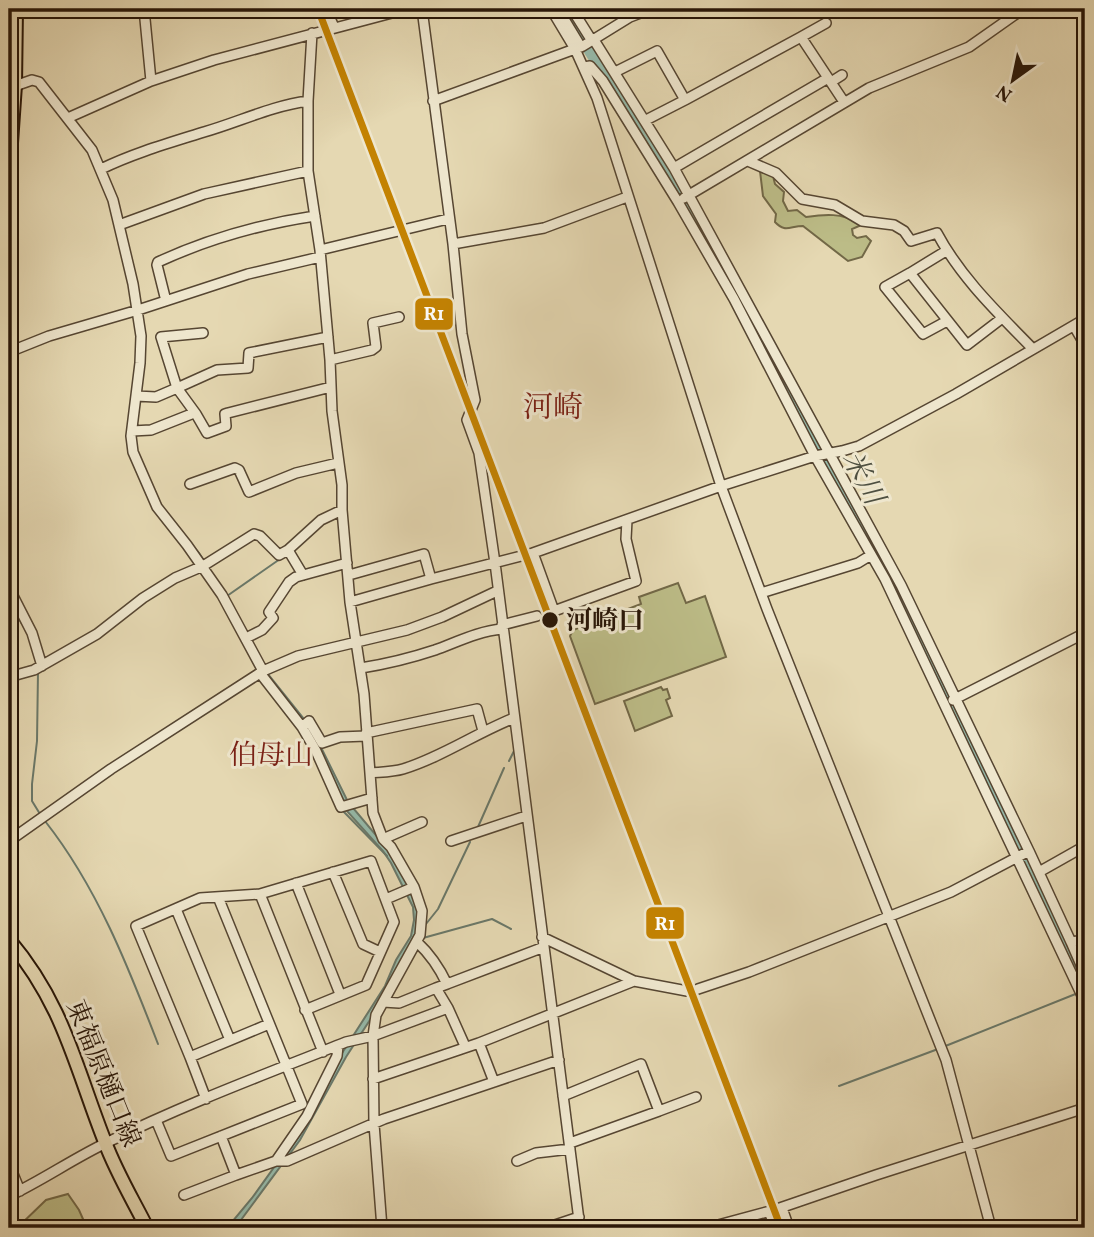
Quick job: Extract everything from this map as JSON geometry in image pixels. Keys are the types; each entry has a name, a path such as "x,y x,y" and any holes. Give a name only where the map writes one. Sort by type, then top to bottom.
{"main road":[{"path":"9,9 9,58"},
{"path":"9,172 16,9"},
{"name":"東福原樋口線","path":"9,940 37,978 58,1016 71,1043 105,1143 148,1228"}],"street":[{"path":"144,9 150,80"},
{"path":"326,9 334,27"},
{"path":"70,121 70,117 150,80 214,60 407,9"},
{"path":"422,9 462,334 475,400 467,420 479,453 495,563 580,1228"},
{"path":"551,9 615,72 674,168 757,316 822,455 945,704 1023,854 1039,872 1085,974"},
{"path":"558,9 586,44"},
{"path":"572,9 586,44 584,67 597,98 721,486 946,1060 991,1228"},
{"path":"433,101 586,44 630,17 651,9"},
{"path":"678,202 869,88 969,47 1023,9"},
{"path":"646,120 826,23"},
{"path":"312,33 308,171 320,254 347,563 355,641 361,668 372,798 376,823 383,839 391,847 414,887 422,911 417,942 401,966 376,1015 373,1036 373,1124 382,1228"},
{"path":"801,37 845,102"},
{"path":"615,72 657,51 685,100"},
{"path":"584,67 590,66 603,81 678,202 822,455 901,585 955,699 1085,1002"},
{"path":"674,168 842,75"},
{"path":"12,87 37,81 92,150 113,200 138,310 140,349 132,431 133,452 157,507 203,566 246,638 262,672 304,725 341,807 372,798"},
{"path":"101,169 179,138 203,133 285,104 308,101"},
{"path":"748,161 776,173 802,199 835,205 862,221 894,225 904,231 911,241 937,233 946,251 1001,319 1033,349"},
{"path":"119,225 204,194 308,171"},
{"path":"453,244 544,228 627,197"},
{"path":"166,301 158,262 221,238 282,221 315,216"},
{"path":"9,352 48,336 248,274 448,219"},
{"path":"946,251 885,287 923,334 947,321"},
{"path":"910,273 967,345 1001,319"},
{"path":"330,360 372,350 377,342 373,323 399,317"},
{"path":"351,602 533,553 721,486 859,446 957,394 1085,319"},
{"path":"1074,326 1085,345"},
{"path":"203,332 161,337 177,388 207,433 226,426 227,414 331,387"},
{"path":"136,396 156,397 217,370 248,368 249,353 328,337"},
{"path":"132,431 151,430 194,412"},
{"path":"190,484 235,468 239,470 249,492 296,473 338,463"},
{"path":"9,677 42,666 97,635 143,598 256,534 279,555 289,550 321,520 342,510"},
{"path":"533,553 554,611 636,581 626,538 627,520"},
{"path":"289,550 303,575"},
{"path":"349,575 424,554 431,579"},
{"path":"761,593 858,563 871,555"},
{"path":"246,638 262,630 273,618 269,612 289,582 303,575 347,563"},
{"path":"9,588 32,633 42,666"},
{"path":"9,841 111,769 262,672 298,656 407,630 497,591"},
{"path":"361,668 432,651 473,635 537,616"},
{"path":"945,704 1085,634"},
{"path":"304,725 309,721 322,743 477,709 483,731"},
{"path":"370,773 400,770 423,762 514,718"},
{"path":"451,841 526,816"},
{"path":"383,839 422,822"},
{"path":"1039,872 1085,846"},
{"path":"698,989 889,918 951,892 1023,854"},
{"path":"206,1100 136,926 200,898 260,894 371,861 394,922 366,985 305,1010"},
{"path":"333,872 363,944 380,952"},
{"path":"296,883 340,994"},
{"path":"386,899 414,887"},
{"path":"260,894 323,1052"},
{"path":"156,1120 171,1156 302,1104 218,897"},
{"path":"176,909 230,1040"},
{"path":"542,937 634,981 687,991"},
{"path":"1071,942 1085,940"},
{"path":"417,942 431,955 447,984"},
{"path":"383,1002 399,1003 544,947"},
{"path":"373,1079 479,1043 634,981"},
{"path":"436,988 466,1046"},
{"path":"9,1196 43,1180 105,1143 156,1120 338,1046 447,1008"},
{"path":"190,1057 269,1024"},
{"path":"479,1043 494,1082"},
{"path":"280,1161 307,1116 337,1056 338,1046"},
{"path":"184,1195 373,1124 559,1060"},
{"path":"563,1096 641,1064 659,1111"},
{"path":"517,1161 536,1153 570,1146 696,1097"},
{"path":"707,1228 782,1208 1085,1108"},
{"path":"221,1136 236,1174"},
{"path":"9,1164 20,1191"},
{"path":"782,1208 789,1228"},
{"path":"769,1212 776,1228"},
{"path":"546,1228 579,1217"}],"green space":[{"path":"760,171 773,176 775,184 784,192 783,201 788,211 797,210 806,217 840,216 859,223 859,226 852,229 853,235 857,238 866,236 871,241 862,257 848,261 803,226 785,228 775,222 776,214 763,196"},
{"path":"678,583 686,603 705,596 726,657 595,704 570,636 573,630 641,604 639,597"},
{"path":"661,687 663,690 667,689 670,698 666,700 672,716 635,731 624,701"},
{"path":"68,1194 87,1228 17,1228 46,1200"}],"shaded area":[{"path":"162,510 199,553 233,609"},
{"path":"241,625 267,673 312,729 348,802 391,853 415,893 419,907 418,932 379,1006 346,1057 300,1140 235,1228 227,1228 295,1138 337,1061 385,986 396,960 411,936 414,920 413,907 391,863 346,810 324,763 267,681"}],"waterway":[{"name":"米川","path":"564,9 744,305 895,586 1085,988"},
{"path":"227,596 280,559"},
{"path":"16,613 22,624"},
{"path":"38,672 37,741 32,801 40,814"},
{"path":"509,761 514,751"},
{"path":"478,827 504,768"},
{"path":"343,811 387,856"},
{"path":"45,821 64,846 96,900 123,957 158,1044"},
{"path":"426,924 438,909 470,842"},
{"path":"423,938 492,919 511,929"},
{"path":"943,1047 1078,993"},
{"path":"839,1086 938,1049"}],"transit line":[{"name":"R1","path":"318,9 781,1228"}],"place":[{"name":"河崎口","path":"550,620"}],"district":[{"name":"河崎","path":"553,407"},
{"name":"伯母山","path":"271,754"}]}
